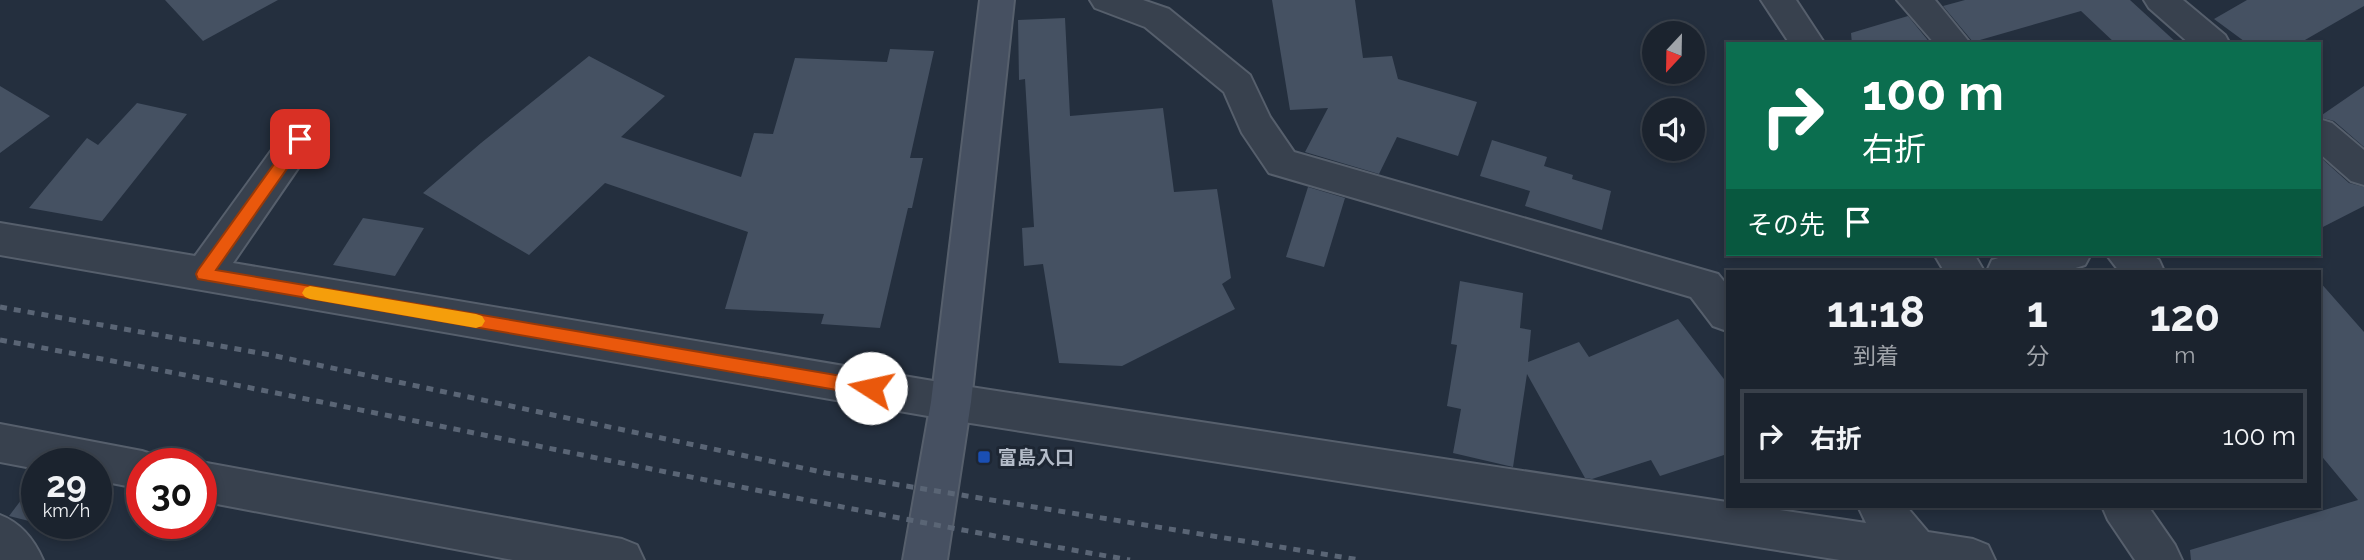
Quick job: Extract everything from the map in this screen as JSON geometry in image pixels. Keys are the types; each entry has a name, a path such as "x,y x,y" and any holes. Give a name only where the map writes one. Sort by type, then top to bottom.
{"street":[{"path":"925,560 951,402 998,0"},
{"path":"1107,0 1157,18 1238,84 1255,123 1282,163 1704,285 1726,313"},
{"path":"1778,0 1807,42"},
{"path":"1914,0 1933,17 1952,42"},
{"path":"2161,0 2211,42"},
{"path":"2321,135 2364,171"},
{"path":"204,274 300,139"},
{"path":"0,239 951,402 1972,560"},
{"path":"2010,270 2064,256"},
{"path":"2127,256 2144,270"},
{"path":"0,443 126,467"},
{"path":"217,484 622,560"},
{"path":"1881,508 1916,551"},
{"path":"2124,508 2160,560"},
{"path":"0,535 20,560"}],"building":[{"path":"165,0 278,0 203,41"},
{"path":"1272,0 1355,0 1363,58 1392,56 1398,79 1477,102 1458,156 1397,137 1379,174 1305,152 1328,108 1290,110"},
{"path":"1965,0 2130,0 2176,42 2114,42 2081,11 1973,42 1943,6"},
{"path":"2247,0 2364,0 2364,6 2301,42 2245,42 2214,19"},
{"path":"1908,16 1929,42 1852,42 1851,33"},
{"path":"1065,18 1070,116 1163,108 1174,192 1217,189 1231,278 1222,284 1235,309 1122,366 1059,363 1043,264 1024,266 1022,228 1034,227 1025,79 1019,80 1018,20"},
{"path":"890,49 934,51 910,158 923,158 912,208 908,208 880,328 821,324 824,314 725,309 748,232 605,183 529,255 423,193 589,56 665,96 621,137 741,177 754,133 773,134 795,58 887,62"},
{"path":"0,86 50,116 0,153"},
{"path":"2364,86 2364,147 2334,121 2321,116"},
{"path":"137,103 187,114 102,221 29,208 87,138 98,145"},
{"path":"1492,140 1547,157 1544,166 1573,175 1572,179 1611,191 1602,230 1525,206 1530,191 1480,176"},
{"path":"2321,158 2349,183 2364,187 2364,206 2321,228"},
{"path":"1308,187 1345,198 1324,267 1286,257"},
{"path":"363,218 424,228 395,276 333,265"},
{"path":"1460,281 1523,293 1520,328 1531,330 1528,362 1579,342 1589,357 1678,319 1726,382 1726,454 1660,476 1651,460 1592,479 1585,478 1527,374 1513,467 1453,453 1461,409 1447,406 1457,345 1451,344"},
{"path":"2321,283 2364,332 2364,560 2191,560 2190,550 2358,500 2321,455"},
{"path":"21,500 21,519 9,516"}],"railway":[{"path":"0,307 271,355 826,473 1360,560"},
{"path":"0,340 847,508 1130,560"}],"slow traffic":[{"path":"310,293 476,321"}],"place":[{"name":"富島入口","path":"984,457"}],"route":[{"path":"300,139 204,274 871,388"}]}
